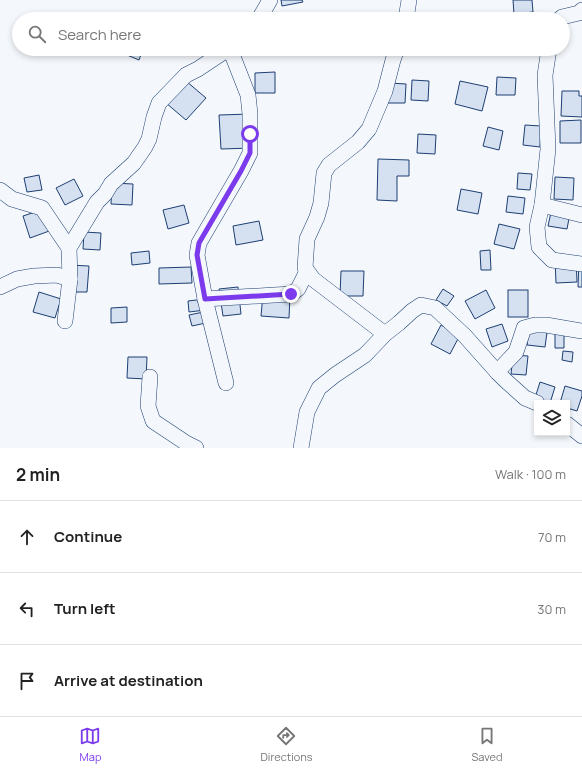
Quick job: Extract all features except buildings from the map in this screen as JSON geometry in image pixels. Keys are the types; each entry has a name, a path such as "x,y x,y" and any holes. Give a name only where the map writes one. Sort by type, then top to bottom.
{"street":[{"path":"264,12 270,0"},
{"path":"407,12 409,0"},
{"path":"570,15 579,13 582,10"},
{"path":"69,248 97,202 105,194 111,184 134,163 145,147 149,139 159,103 186,75 218,56"},
{"path":"226,383 205,299 197,255 199,243 250,153 248,95 232,56"},
{"path":"386,334 313,279 305,268 307,239 317,217 321,203 324,173 329,165 358,142 368,129 386,92 394,56"},
{"path":"548,56 545,75 548,149 542,205 537,227 540,247 552,260 582,264"},
{"path":"0,190 12,199 42,208 69,248 70,279 65,321"},
{"path":"542,205 582,215"},
{"path":"205,299 291,294 298,289 307,271"},
{"path":"0,287 17,279 34,276 57,275 70,279"},
{"path":"301,448 307,412 319,388 335,374 365,355 386,334 421,305 435,308 465,336 497,372 525,398 534,402"},
{"path":"497,372 516,352 524,328 535,325 546,325 582,331"},
{"path":"150,377 148,406 153,421 196,448"},
{"path":"570,426 582,436"}],"route":[{"path":"250,134 250,153 199,243 197,255 205,299 291,294"}]}
